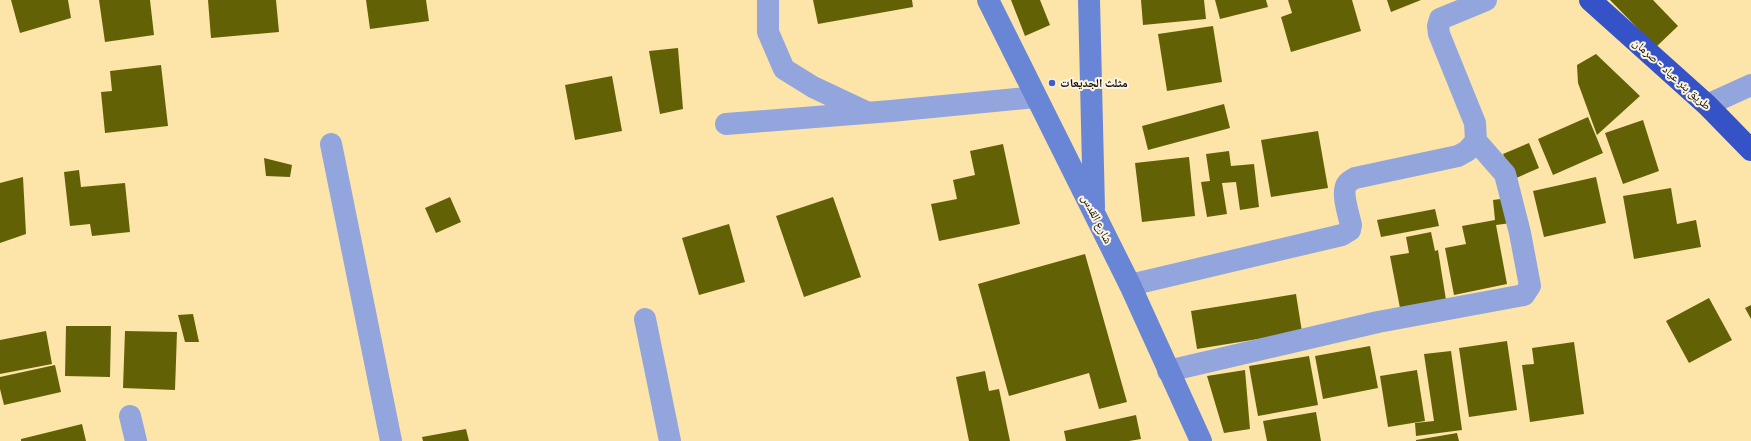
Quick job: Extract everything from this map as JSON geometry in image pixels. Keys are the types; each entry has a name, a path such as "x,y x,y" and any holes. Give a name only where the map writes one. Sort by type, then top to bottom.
{"highway":[{"name":"طريق بئر عياد - صرمان","path":"1590,0 1707,105 1751,150"}],"street":[{"path":"768,0 768,32 784,69 813,87 867,113"},
{"name":"شارع القدس","path":"988,0 1130,285 1201,441"},
{"path":"1089,0 1095,215"},
{"path":"1168,371 1378,322 1524,295 1530,286 1528,271 1505,174 1476,141 1475,123 1439,34 1438,26 1440,19 1486,0"},
{"path":"1707,105 1751,85"},
{"path":"726,124 867,113 1036,97"},
{"path":"1130,285 1342,235 1350,230 1351,225 1345,189 1347,184 1355,178 1458,156 1467,151 1476,141"},
{"path":"331,144 391,441"},
{"path":"645,319 670,441"},
{"path":"130,416 136,441"}],"building":[{"path":"11,0 68,0 71,18 20,33"},
{"path":"99,0 150,0 154,35 105,42"},
{"path":"208,0 276,0 279,32 211,38"},
{"path":"366,0 426,0 429,21 370,29"},
{"path":"813,0 912,0 913,7 818,24"},
{"path":"1011,0 1040,0 1050,25 1025,36"},
{"path":"1141,0 1204,0 1206,19 1143,25"},
{"path":"1215,0 1266,0 1268,7 1220,19"},
{"path":"1288,0 1352,0 1361,31 1291,52 1281,17 1292,13"},
{"path":"1387,0 1421,0 1391,12"},
{"path":"1610,0 1653,0 1678,26 1656,47"},
{"path":"1213,26 1222,82 1167,91 1158,34"},
{"path":"678,48 683,109 660,114 649,51"},
{"path":"1596,54 1640,96 1597,135 1578,83 1577,65"},
{"path":"161,65 168,126 105,133 101,92 112,91 110,71"},
{"path":"612,76 622,131 575,140 565,85"},
{"path":"1224,104 1230,128 1148,150 1142,126"},
{"path":"1588,117 1603,153 1553,175 1538,139"},
{"path":"1643,120 1659,171 1623,184 1605,133"},
{"path":"1318,131 1328,188 1271,197 1261,140"},
{"path":"1529,143 1539,168 1514,179 1503,154"},
{"path":"1003,144 1020,224 939,241 931,204 957,199 953,180 975,175 970,151"},
{"path":"1229,151 1231,166 1254,164 1259,207 1240,210 1236,182 1222,183 1227,214 1207,217 1201,182 1210,181 1206,154"},
{"path":"1189,157 1195,216 1142,222 1135,163"},
{"path":"264,158 292,165 290,177 266,176"},
{"path":"79,170 81,187 125,183 130,232 92,236 90,224 70,226 64,172"},
{"path":"23,177 26,234 0,243 0,183"},
{"path":"1596,177 1606,223 1544,237 1533,191"},
{"path":"1671,188 1677,224 1696,220 1701,247 1634,259 1623,196"},
{"path":"450,197 461,222 436,233 425,208"},
{"path":"833,197 861,277 804,297 776,216"},
{"path":"1508,198 1511,223 1496,225 1507,284 1454,295 1445,248 1466,244 1462,226 1495,220 1493,200"},
{"path":"1435,209 1439,226 1381,237 1377,220"},
{"path":"729,224 745,282 699,295 682,238"},
{"path":"1431,232 1435,251 1438,250 1446,300 1400,308 1390,256 1409,253 1406,237"},
{"path":"1085,254 1127,402 1099,409 1089,373 1009,396 978,284"},
{"path":"1296,294 1302,332 1197,349 1191,311"},
{"path":"1709,298 1732,340 1689,363 1666,321"},
{"path":"1751,305 1751,319 1745,308"},
{"path":"193,314 199,342 185,342 178,315"},
{"path":"66,326 111,326 110,377 65,376"},
{"path":"46,331 52,364 0,374 0,340"},
{"path":"125,331 177,332 175,390 123,388"},
{"path":"1507,341 1517,410 1469,417 1459,348"},
{"path":"1574,342 1584,414 1530,422 1522,365 1534,364 1532,348"},
{"path":"1370,346 1378,388 1323,399 1315,356"},
{"path":"1451,351 1462,430 1416,436 1415,423 1434,421 1424,354"},
{"path":"1309,356 1318,405 1258,416 1249,366"},
{"path":"55,365 61,392 4,405 0,389 0,377"},
{"path":"1245,370 1250,429 1224,433 1207,376"},
{"path":"1417,370 1425,421 1388,427 1380,376"},
{"path":"985,371 989,391 999,389 1010,441 969,441 956,377"},
{"path":"1316,412 1321,441 1267,441 1263,421"},
{"path":"1136,415 1141,439 1129,441 1066,441 1064,431"},
{"path":"82,424 86,441 21,441 21,439"},
{"path":"466,429 469,441 423,441 422,437"},
{"path":"1457,433 1459,441 1416,441 1416,440"}],"place":[{"name":"مثلث الجديعات","path":"1052,83"}]}
